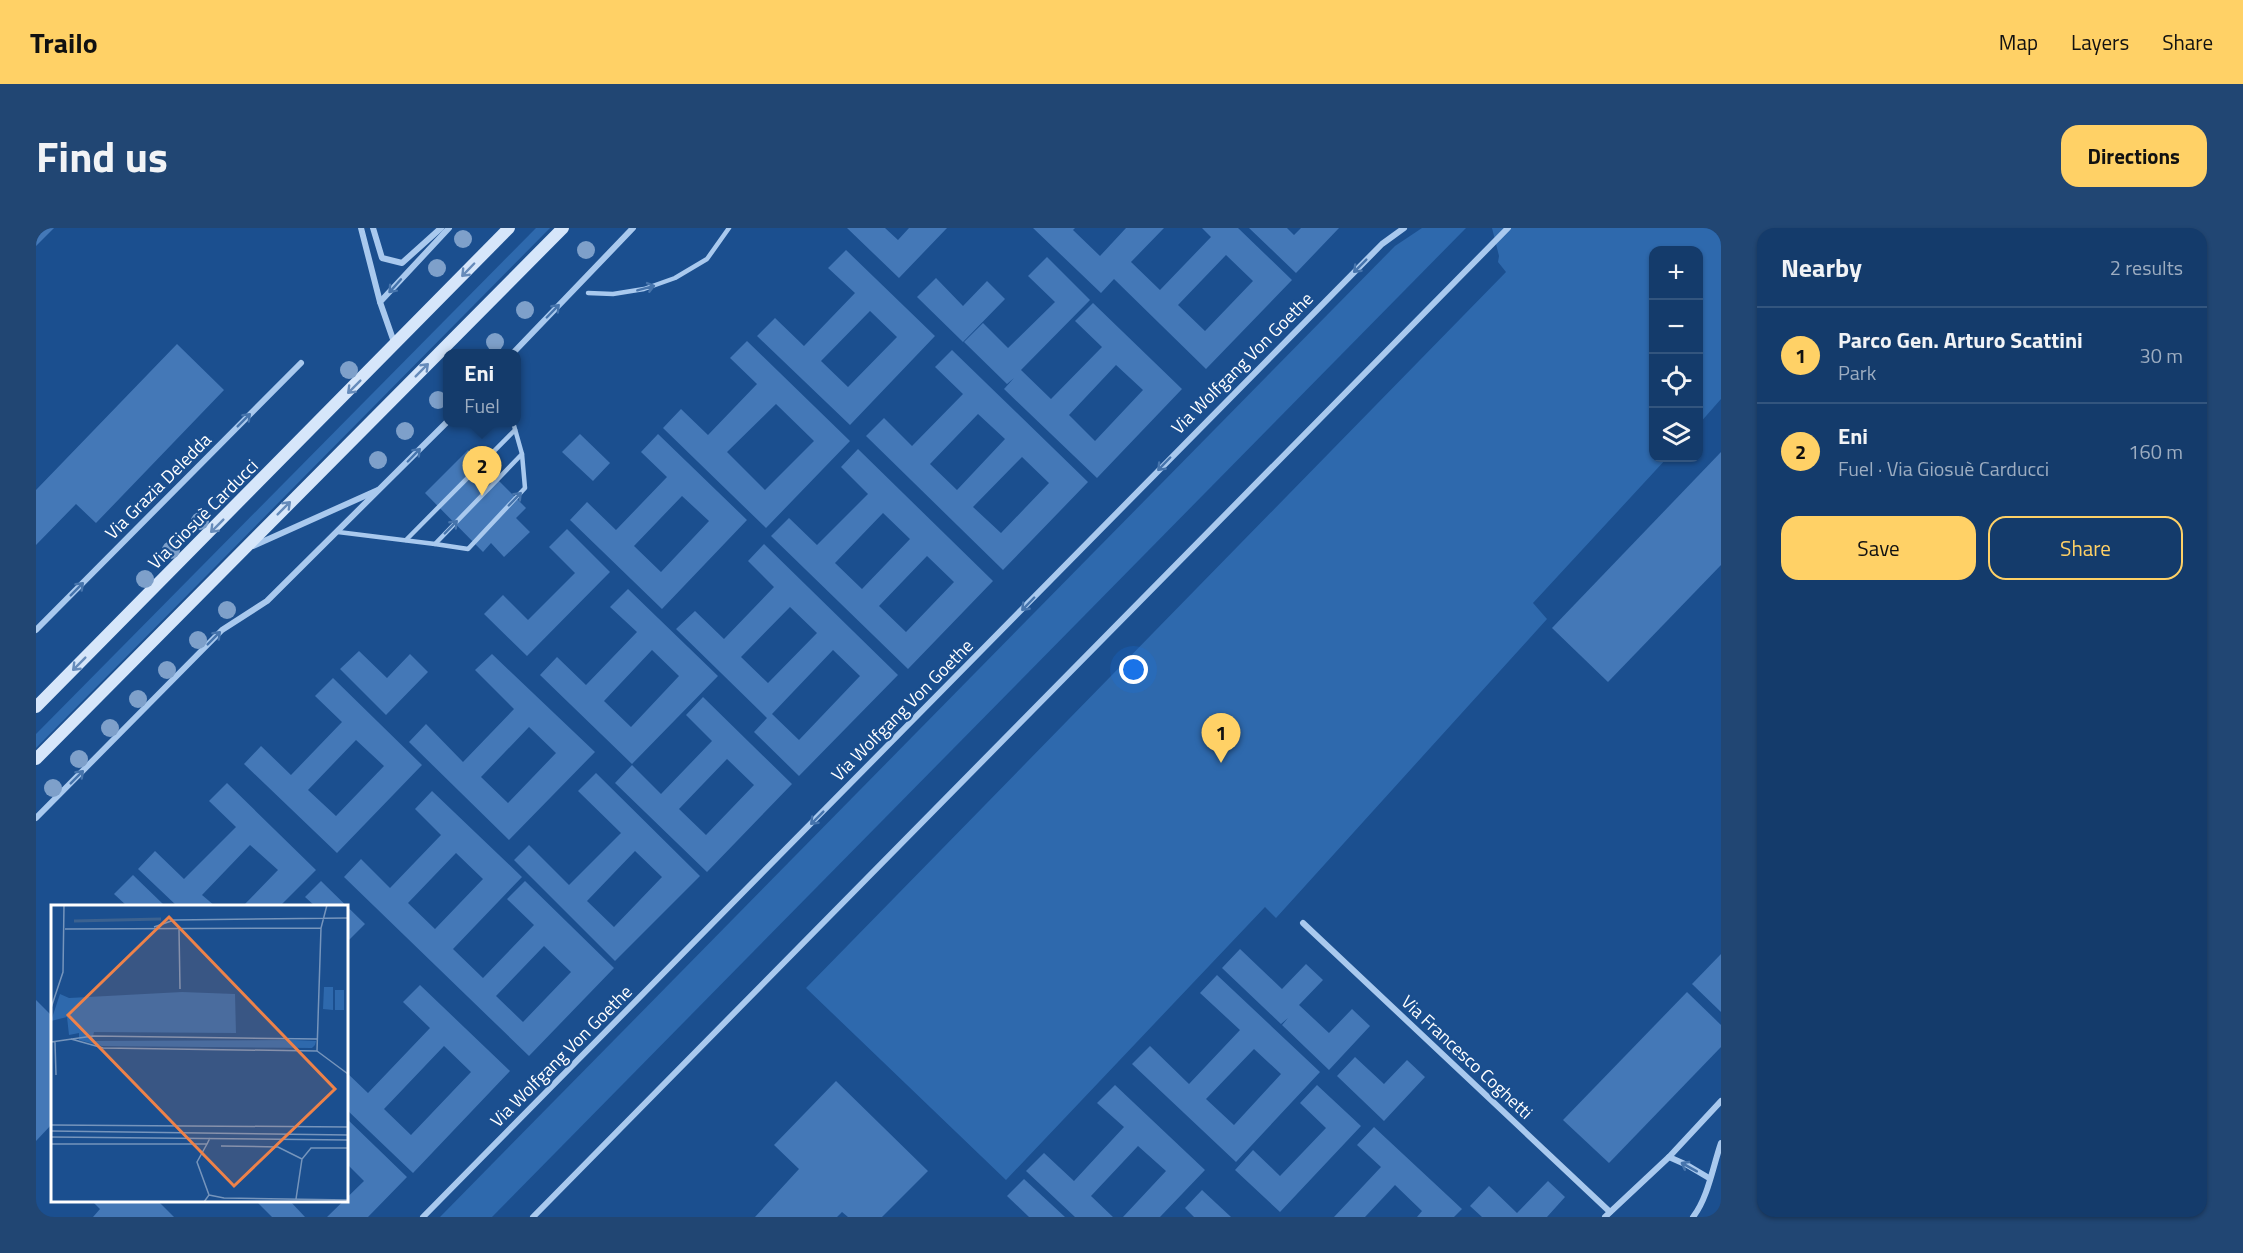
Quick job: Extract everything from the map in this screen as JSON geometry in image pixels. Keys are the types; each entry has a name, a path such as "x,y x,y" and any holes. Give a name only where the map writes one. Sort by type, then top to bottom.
{"main road":[{"name":"Via Giosuè Carducci","path":"36,707 509,228"},
{"path":"36,759 563,228"}],"street":[{"path":"361,228 380,302 395,345"},
{"path":"373,228 382,258 402,263 441,228"},
{"path":"380,302 449,228"},
{"path":"518,349 633,228"},
{"name":"Via Wolfgang Von Goethe","path":"423,1217 1276,350 1382,244 1404,228"},
{"path":"533,1217 1508,228"},
{"name":"Via Grazia Deledda","path":"36,630 301,363"},
{"path":"36,818 222,630 267,601 443,425"},
{"path":"243,550 381,489"},
{"name":"Via Francesco Coghetti","path":"1303,923 1607,1214 1669,1157 1721,1101"},
{"path":"1693,1217 1708,1190 1709,1178 1721,1143"},
{"path":"1669,1157 1709,1178"}],"lane":[{"path":"588,293 612,294 644,289 675,278 707,259 729,228"},
{"path":"338,532 468,549 525,488 522,454 514,427"},
{"path":"406,540 515,430"},
{"path":"435,544 522,454"}],"shaded area":[{"path":"536,228 550,228 36,748 36,734"},
{"path":"1422,228 1466,228 492,1217 440,1217 1395,246"},
{"path":"1492,228 1721,228 1721,399 1703,419 1703,246 1649,246 1649,462 1663,462 1533,603 1547,619 1276,918 1265,907 1006,1180 806,988 1506,272 1498,262 1499,256"}],"building":[{"path":"36,228 54,228 36,246"},
{"path":"847,228 885,228 898,240 909,228 947,228 899,278"},
{"path":"1033,228 1075,228 1073,230 1100,256 1126,228 1164,228 1131,262 1160,290 1211,237 1202,228 1238,228 1292,280 1206,369 1114,279 1101,293","holes":["1226,255 1253,281 1205,331 1178,305"]},
{"path":"1249,228 1287,228 1294,235 1301,228 1339,228 1296,273"},
{"path":"846,250 935,336 850,425 757,336 775,318 804,346 855,293 828,268","holes":["870,311 897,337 848,387 821,361"]},
{"path":"1047,257 1090,300 1021,370 1051,399 1102,347 1075,321 1093,303 1182,389 1097,478 1004,389 1014,378 1007,384 964,342 983,323 1008,348 1055,302 1028,276","holes":["1116,365 1143,390 1095,441 1069,415"]},
{"path":"936,278 963,306 987,281 1005,299 963,342 917,297"},
{"path":"747,341 850,441 766,528 663,428 681,409 708,435 757,384 730,358","holes":["776,404 814,441 765,490 727,452"]},
{"path":"177,344 224,390 96,523 76,504 36,545 36,490"},
{"path":"952,350 1088,482 1003,570 866,436 884,418 912,446 963,394 935,367","holes":["978,414 1005,439 957,490 930,464","1022,457 1049,483 1001,533 973,507"]},
{"path":"580,434 610,463 593,481 562,452"},
{"path":"658,434 747,520 662,609 570,520 587,502 616,530 667,477 641,452","holes":["682,496 709,521 661,572 634,546"]},
{"path":"858,449 993,581 908,669 771,536 789,518 817,545 868,494 841,467","holes":["883,513 910,539 862,589 835,563","927,556 954,582 906,632 879,606"]},
{"path":"468,450 526,508 516,518 530,532 504,557 491,543 483,552 425,493"},
{"path":"1721,452 1721,565 1608,682 1552,628"},
{"path":"567,529 610,572 527,656 484,614 503,595 528,620 575,573 549,547"},
{"path":"764,544 898,675 799,776 754,732 767,718 676,629 695,611 724,639 774,587 748,561","holes":["790,607 817,633 768,683 741,657","833,650 860,676 799,740 772,714"]},
{"path":"628,589 718,676 632,764 540,675 557,657 586,685 637,632 610,607","holes":["652,650 679,676 631,727 604,701"]},
{"path":"359,651 387,678 410,654 428,672 386,715 340,669"},
{"path":"492,654 595,752 509,840 409,742 426,724 463,762 514,709 475,670","holes":["529,727 556,753 508,803 481,777"]},
{"path":"333,678 422,765 337,853 244,764 261,746 291,775 342,722 315,696","holes":["356,740 384,766 336,816 308,790"]},
{"path":"703,697 792,784 707,872 615,783 632,765 661,794 712,741 686,715","holes":["727,759 754,785 706,835 679,809"]},
{"path":"596,773 700,876 615,961 514,860 529,845 569,885 621,833 578,791","holes":["635,851 662,877 614,927 587,901"]},
{"path":"227,783 316,870 281,905 244,905 278,870 250,845 202,895 214,905 176,905 138,869 155,851 184,879 236,827 209,801"},
{"path":"432,791 522,877 453,949 483,978 534,925 507,899 525,881 614,968 529,1056 344,877 361,859 390,888 441,835 415,809","holes":["456,853 483,879 435,929 408,903","544,946 571,972 523,1022 496,996"]},
{"path":"133,875 164,905 126,905 114,894"},
{"path":"321,881 346,905 314,905 305,897"},
{"path":"348,907 365,924 348,941"},
{"path":"1240,949 1282,989 1306,964 1323,980 1299,1005 1329,1033 1352,1009 1370,1026 1329,1070 1282,1025 1288,1018 1281,1024 1222,968"},
{"path":"1721,954 1721,1012 1692,984"},
{"path":"1217,975 1320,1072 1236,1162 1132,1064 1150,1046 1189,1084 1240,1030 1200,993","holes":["1254,1049 1281,1074 1234,1125 1206,1099"]},
{"path":"420,985 510,1071 413,1173 348,1111 348,1074 368,1093 430,1028 403,1002","holes":["444,1046 471,1072 411,1135 384,1109"]},
{"path":"1687,992 1721,1025 1721,1047 1609,1163 1563,1120"},
{"path":"36,1000 51,1015 51,1125 36,1141"},
{"path":"1355,1057 1384,1084 1407,1060 1425,1077 1384,1121 1337,1076"},
{"path":"836,1081 928,1171 882,1217 848,1217 842,1212 837,1217 755,1217 799,1169 774,1145"},
{"path":"1115,1085 1205,1170 1160,1217 1123,1217 1166,1171 1138,1146 1091,1196 1113,1217 1075,1217 1026,1171 1044,1153 1074,1181 1124,1127 1097,1103"},
{"path":"1317,1085 1361,1126 1280,1212 1235,1170 1253,1150 1280,1176 1326,1128 1300,1103"},
{"path":"348,1120 407,1177 368,1217 327,1217 342,1202 348,1202 348,1197 364,1181 348,1165"},
{"path":"1374,1127 1462,1209 1454,1217 1417,1217 1422,1211 1395,1185 1365,1217 1334,1217 1381,1167 1357,1145"},
{"path":"1024,1179 1065,1217 1029,1217 1007,1196"},
{"path":"1548,1181 1565,1197 1547,1217 1482,1217 1470,1206 1489,1186 1517,1213"},
{"path":"1202,1190 1231,1217 1194,1217 1185,1208"},
{"path":"93,1202 159,1202 174,1217 93,1217 100,1209"},
{"path":"257,1202 291,1202 305,1217 272,1217"}],"place":[{"name":"Eni","path":"482,496"},
{"name":"Parco Gen. Arturo Scattini","path":"1221,763"}]}
